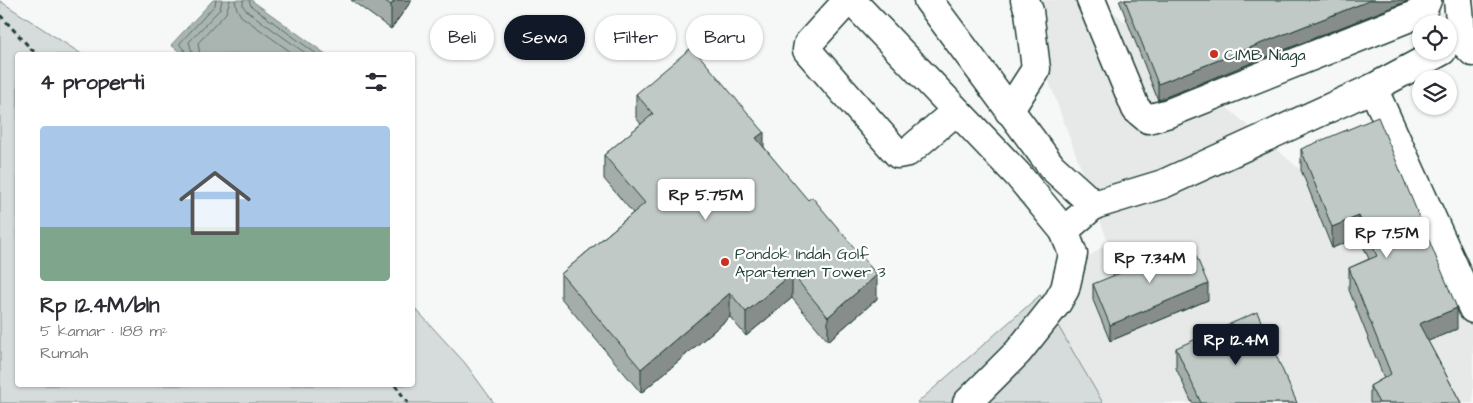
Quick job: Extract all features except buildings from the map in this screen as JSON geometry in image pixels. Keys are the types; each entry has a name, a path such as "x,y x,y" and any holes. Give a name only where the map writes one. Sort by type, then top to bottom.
{"lane":[{"path":"956,111 908,152 898,154 807,50 808,44 849,0 1018,175 1064,231 1073,254 1066,289 1057,304 1018,352 967,403"},
{"path":"928,0 1052,168 1094,205"},
{"path":"1009,111 1036,69 1030,11 1025,0"},
{"path":"1091,0 1136,109 1148,119 1169,114 1422,12 1427,0"},
{"path":"1457,24 1458,0"},
{"path":"1064,231 1094,205 1163,184 1431,60"},
{"path":"1374,88 1473,309"}],"path":[{"path":"0,15 35,52"},
{"path":"396,387 408,403"}],"shaded area":[{"path":"1019,0 1099,0 1473,315 1473,403 1103,403 1040,295 1108,242"},
{"path":"0,1 78,52 15,52 15,387 415,387 415,308 465,363 494,403 0,403"},
{"path":"1040,295 1103,403 917,403"}],"water":[{"path":"213,0 251,0 323,52 180,52 171,45"}],"place":[{"name":"CIMB Niaga","path":"1214,54"},
{"name":"Pondok Indah Golf Apartemen Tower 3","path":"725,262"}]}
